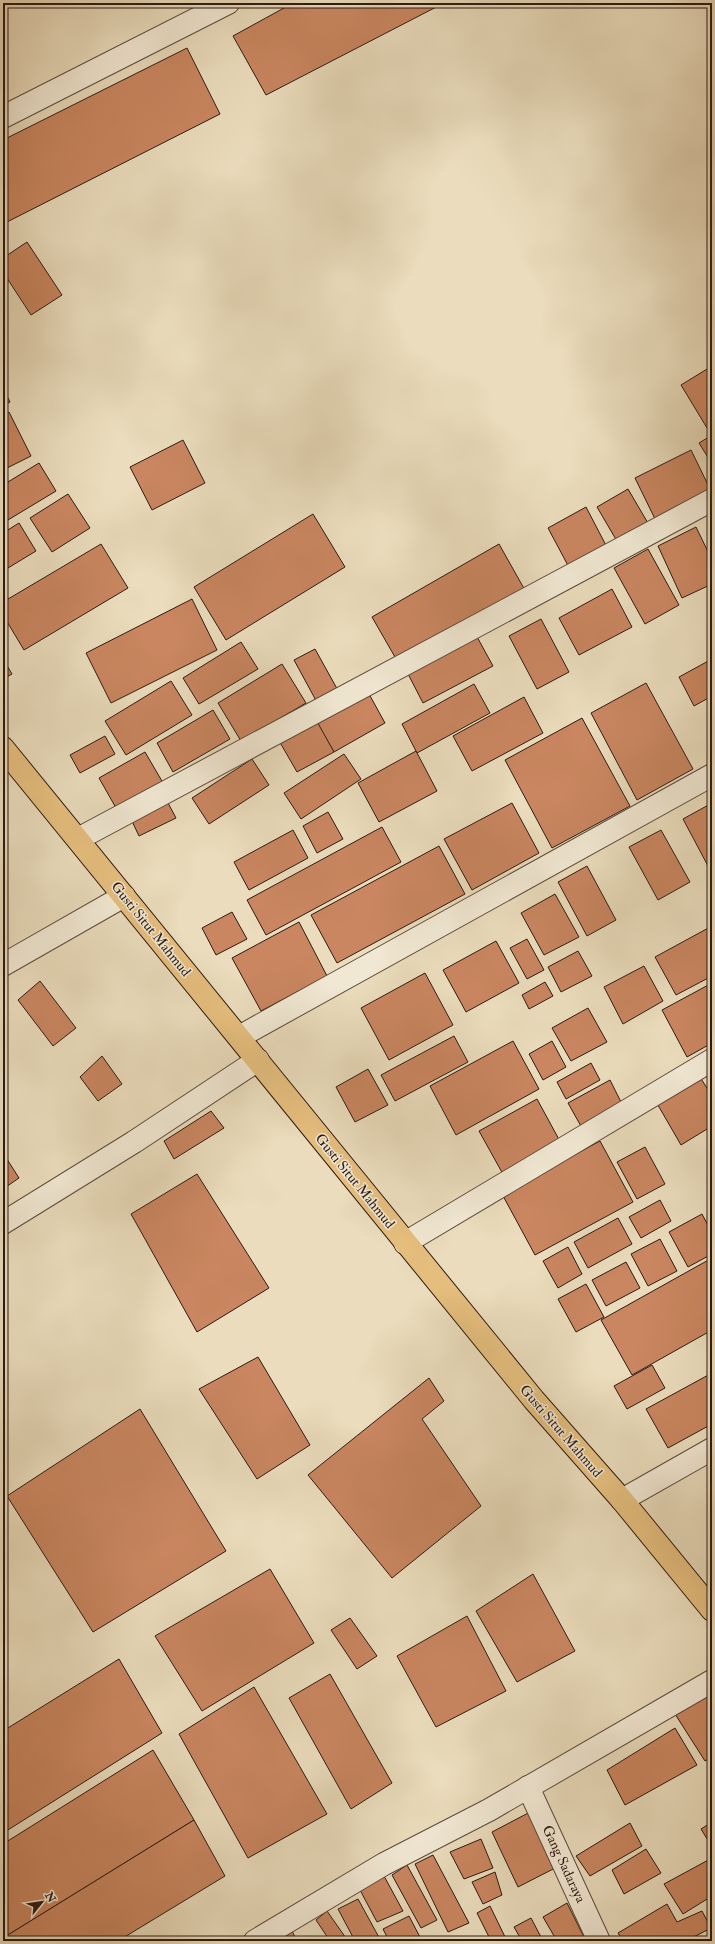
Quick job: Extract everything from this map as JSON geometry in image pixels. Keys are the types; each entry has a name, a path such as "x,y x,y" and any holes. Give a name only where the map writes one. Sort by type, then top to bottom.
{"highway":[{"name":"Gusti Situt Mahmud","path":"3,748 534,1400 622,1500 712,1610"}],"street":[{"path":"3,117 228,3"},
{"path":"78,839 712,500"},
{"path":"239,1037 712,774"},
{"path":"3,965 124,896"},
{"path":"3,1223 134,1142 258,1060"},
{"path":"405,1243 712,1060"},
{"path":"622,1500 712,1449"},
{"path":"255,1941 384,1864 489,1810 712,1681"},
{"name":"Gang Sadaraya","path":"528,1787 599,1941"}],"building":[{"path":"293,3 444,3 266,95 233,36"},
{"path":"187,48 220,114 3,224 3,140"},
{"path":"27,242 62,295 31,315 3,272 3,258"},
{"path":"712,366 712,425 707,428 681,385"},
{"path":"3,388 10,402 3,406"},
{"path":"9,412 31,456 3,470 3,415"},
{"path":"712,435 712,464 699,443"},
{"path":"183,440 205,483 152,510 130,467"},
{"path":"691,450 712,493 658,525 635,478"},
{"path":"39,463 56,491 3,523 3,485"},
{"path":"628,489 652,530 621,548 597,507"},
{"path":"68,494 90,528 52,552 30,518"},
{"path":"586,507 610,553 572,573 548,528"},
{"path":"313,514 345,567 226,640 194,587"},
{"path":"19,523 36,551 3,571 3,533"},
{"path":"696,527 712,560 712,584 682,598 658,546"},
{"path":"101,544 128,588 24,650 3,615 3,602"},
{"path":"499,544 526,592 399,664 372,617"},
{"path":"648,549 679,605 645,624 614,568"},
{"path":"612,589 632,627 579,655 559,618"},
{"path":"192,599 217,650 111,703 86,653"},
{"path":"541,619 569,672 537,689 509,636"},
{"path":"476,635 493,666 423,703 407,672"},
{"path":"241,642 258,669 199,704 183,678"},
{"path":"315,649 340,694 319,706 294,660"},
{"path":"3,659 12,674 3,679"},
{"path":"712,659 712,696 694,706 679,677"},
{"path":"282,664 306,703 241,741 218,703"},
{"path":"171,681 192,715 126,755 105,721"},
{"path":"646,683 693,769 637,800 591,713"},
{"path":"474,684 490,713 417,753 402,724"},
{"path":"369,694 385,723 334,752 317,724"},
{"path":"524,697 543,733 472,771 453,736"},
{"path":"213,710 230,739 173,772 157,743"},
{"path":"315,718 334,752 297,772 278,739"},
{"path":"582,718 630,806 552,848 505,760"},
{"path":"105,736 115,754 80,773 70,755"},
{"path":"416,751 437,791 379,822 358,783"},
{"path":"145,752 166,788 120,815 99,778"},
{"path":"344,754 361,779 301,819 284,793"},
{"path":"252,759 269,785 209,824 192,798"},
{"path":"167,801 176,818 139,836 131,819"},
{"path":"512,803 539,853 472,890 444,839"},
{"path":"712,803 712,864 708,866 683,819"},
{"path":"328,812 343,839 317,853 303,826"},
{"path":"382,827 401,862 266,935 247,900"},
{"path":"293,830 308,858 249,890 234,862"},
{"path":"661,830 690,882 658,900 629,847"},
{"path":"439,846 465,894 337,963 311,915"},
{"path":"587,866 616,920 587,936 558,882"},
{"path":"555,894 579,937 544,955 521,913"},
{"path":"232,912 247,939 216,955 202,928"},
{"path":"299,922 327,976 261,1011 232,958"},
{"path":"712,926 712,976 676,995 655,957"},
{"path":"527,939 544,970 527,979 510,948"},
{"path":"496,941 519,983 466,1012 443,970"},
{"path":"578,951 592,976 561,992 548,967"},
{"path":"644,966 663,1001 623,1024 604,987"},
{"path":"425,973 453,1025 389,1060 361,1008"},
{"path":"40,981 76,1028 53,1046 18,1000"},
{"path":"545,982 553,996 529,1009 522,995"},
{"path":"712,983 712,1043 687,1057 662,1010"},
{"path":"588,1008 607,1042 571,1061 552,1028"},
{"path":"454,1036 468,1062 395,1101 381,1075"},
{"path":"513,1041 539,1089 456,1135 430,1086"},
{"path":"552,1041 566,1067 543,1080 529,1054"},
{"path":"102,1056 122,1084 98,1101 80,1077"},
{"path":"591,1063 600,1080 566,1099 557,1082"},
{"path":"368,1069 388,1105 355,1122 336,1087"},
{"path":"698,1074 712,1096 712,1126 681,1145 655,1100"},
{"path":"610,1080 623,1106 582,1128 568,1103"},
{"path":"537,1099 562,1145 504,1176 479,1131"},
{"path":"211,1111 224,1128 174,1159 164,1141"},
{"path":"600,1141 633,1202 535,1255 502,1194"},
{"path":"645,1147 665,1184 637,1199 617,1162"},
{"path":"3,1153 19,1178 3,1189"},
{"path":"197,1174 269,1288 197,1332 131,1214"},
{"path":"660,1200 671,1221 641,1238 629,1217"},
{"path":"702,1214 712,1233 712,1254 688,1267 669,1232"},
{"path":"618,1218 632,1244 588,1268 574,1242"},
{"path":"660,1239 677,1271 648,1286 631,1254"},
{"path":"568,1247 582,1274 558,1288 543,1261"},
{"path":"712,1258 712,1330 632,1375 601,1320"},
{"path":"626,1262 640,1288 606,1306 592,1280"},
{"path":"586,1284 604,1317 576,1332 558,1299"},
{"path":"258,1357 310,1445 257,1479 199,1389"},
{"path":"652,1365 665,1388 627,1409 614,1386"},
{"path":"712,1373 712,1424 668,1448 646,1409"},
{"path":"429,1378 444,1401 422,1419 481,1506 392,1578 308,1475"},
{"path":"140,1409 226,1551 93,1632 7,1496"},
{"path":"270,1569 314,1643 202,1711 155,1636"},
{"path":"533,1574 575,1651 517,1682 476,1611"},
{"path":"467,1616 506,1691 436,1727 397,1656"},
{"path":"350,1618 377,1656 357,1669 331,1630"},
{"path":"119,1659 162,1733 3,1833 3,1731"},
{"path":"330,1674 392,1783 351,1809 289,1698"},
{"path":"254,1687 327,1814 248,1858 179,1734"},
{"path":"712,1689 712,1757 705,1761 675,1714"},
{"path":"675,1728 697,1765 625,1805 607,1770"},
{"path":"153,1750 194,1820 3,1938 3,1844"},
{"path":"532,1811 559,1866 518,1887 492,1832"},
{"path":"194,1820 225,1876 118,1941 3,1941 3,1938"},
{"path":"712,1822 712,1847 701,1829"},
{"path":"630,1823 642,1846 590,1876 576,1856"},
{"path":"481,1839 493,1868 464,1879 450,1852"},
{"path":"646,1849 661,1873 624,1894 612,1870"},
{"path":"433,1855 469,1923 448,1932 415,1864"},
{"path":"712,1858 712,1896 683,1914 664,1884"},
{"path":"407,1865 437,1920 421,1928 392,1875"},
{"path":"495,1872 502,1895 483,1904 472,1882"},
{"path":"384,1876 403,1911 377,1922 360,1890"},
{"path":"358,1899 381,1941 355,1941 338,1909"},
{"path":"567,1903 586,1941 557,1941 543,1917"},
{"path":"667,1904 677,1922 702,1911 711,1928 686,1941 623,1941 618,1933"},
{"path":"490,1906 507,1941 491,1941 477,1913"},
{"path":"327,1911 348,1941 330,1941 316,1920"},
{"path":"409,1916 422,1941 389,1941 383,1929"},
{"path":"531,1918 543,1941 522,1941 514,1927"},
{"path":"290,1927 297,1941 267,1941"}]}
